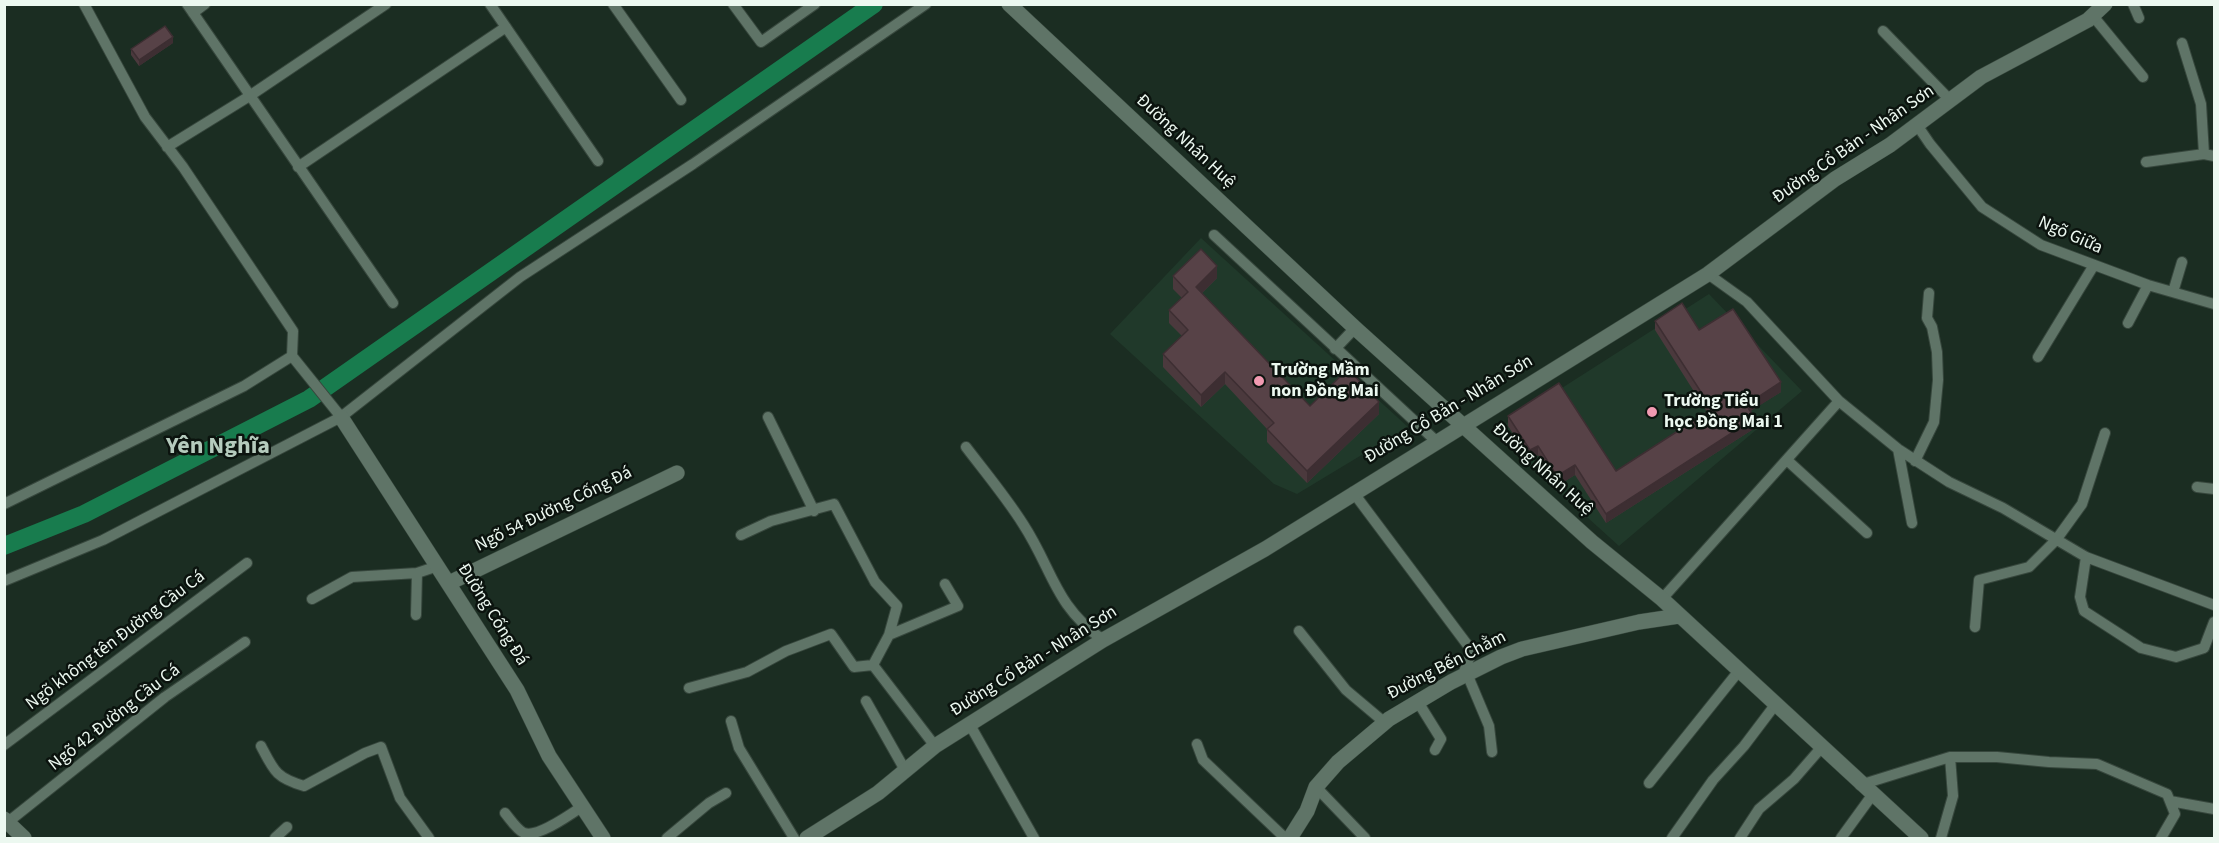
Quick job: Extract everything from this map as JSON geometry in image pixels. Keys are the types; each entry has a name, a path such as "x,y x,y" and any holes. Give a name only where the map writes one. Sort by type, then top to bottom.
{"street":[{"name":"Đường Nhân Huệ","path":"1009,4 1355,328 1592,542 1662,599 1860,785 1921,838"},
{"name":"Đường Cổ Bản - Nhân Sơn","path":"807,838 878,793 935,746 1103,640 1265,549 1353,492 1708,274 1835,179 1917,125 1981,77 2093,16 2105,4"},
{"name":"Đường Cống Đá","path":"341,417 517,690 549,756 603,838"},
{"name":"Ngõ 54 Đường Cống Đá","path":"449,583 677,473"},
{"name":"Đường Bến Chằm","path":"1290,838 1307,811 1316,787 1338,762 1384,722 1467,674 1522,649 1639,622 1679,616"},
{"path":"6,820 24,838"}],"lane":[{"path":"84,4 145,117 293,330 292,356 341,417"},
{"path":"205,4 190,9 248,97 393,303"},
{"path":"167,147 248,97 386,4"},
{"path":"490,4 598,161"},
{"path":"614,4 681,100"},
{"path":"733,4 761,42 815,4"},
{"path":"4,581 104,540 341,417 520,277 693,164 926,4"},
{"path":"2133,4 2139,18"},
{"path":"2093,16 2143,77"},
{"path":"298,167 506,27"},
{"path":"1883,31 1952,100"},
{"path":"2146,162 2209,155 2201,104 2182,43"},
{"name":"Ngõ Giữa","path":"1917,125 1982,207 2041,245 2148,285 2214,304"},
{"path":"1214,235 1436,441"},
{"path":"2173,292 2182,262"},
{"path":"2038,357 2094,264"},
{"path":"1708,274 1748,302 1839,401 1898,450 2086,557 2214,605"},
{"path":"2128,323 2148,285"},
{"path":"1915,460 1934,422 1938,380 1937,352 1932,327 1927,318 1929,293"},
{"path":"1335,349 1355,328"},
{"path":"4,504 244,386 292,356"},
{"path":"1662,599 1788,461 1839,401"},
{"path":"768,417 814,511"},
{"path":"1975,627 1979,580 2029,567 2056,540 2082,504 2105,433"},
{"path":"966,447 1025,526 1058,592 1082,625 1103,640"},
{"path":"1898,450 1912,523"},
{"path":"1788,461 1867,533"},
{"path":"2197,487 2214,489"},
{"path":"1353,492 1472,651 1465,669 1489,726 1492,752"},
{"path":"741,535 771,521 834,504 875,582 897,606 889,635 873,665"},
{"path":"2086,557 2080,597 2084,611 2141,648 2176,657 2204,648 2214,622"},
{"name":"Ngõ không tên Đường Cầu Cá","path":"4,745 248,563"},
{"path":"312,599 352,577 417,573 438,566"},
{"path":"416,615 417,573"},
{"path":"889,635 958,606 945,584"},
{"path":"1299,631 1346,690 1384,722"},
{"path":"689,688 747,672 786,651 831,634 854,667 873,665"},
{"name":"Ngõ 42 Đường Cầu Cá","path":"6,820 165,697 244,642"},
{"path":"873,665 935,746"},
{"path":"1649,783 1738,672"},
{"path":"866,701 905,770"},
{"path":"1418,702 1441,739 1435,750"},
{"path":"1672,838 1713,780 1744,746 1775,705"},
{"path":"731,721 739,748 794,838"},
{"path":"970,725 1034,838"},
{"path":"1197,744 1203,760 1285,838"},
{"path":"261,746 273,770 284,780 304,786 365,753 381,747 400,798 429,838"},
{"path":"1740,838 1759,809 1794,779 1821,748"},
{"path":"1941,838 1953,796 1950,757"},
{"path":"1860,785 1950,757 1997,757 2097,764 2167,794 2175,814 2161,838"},
{"path":"1316,787 1365,838"},
{"path":"667,838 709,802 726,793"},
{"path":"1841,838 1873,795"},
{"path":"2170,801 2214,809"},
{"path":"505,813 522,833 531,835 583,806"},
{"path":"275,838 287,827"}],"shaded area":[{"name":"Trường Mầm non Đồng Mai","path":"1201,238 1408,427 1297,494 1274,484 1110,334"},
{"name":"Trường Tiểu học Đồng Mai 1","path":"1709,294 1802,391 1619,546 1493,432"}],"building":[{"path":"165,26 173,37 139,60 131,49"},
{"path":"1201,249 1217,266 1196,287 1310,406 1348,369 1379,402 1307,471 1267,429 1274,423 1225,372 1201,395 1163,354 1188,330 1169,310 1188,292 1173,276"},
{"path":"1682,303 1699,330 1733,309 1781,382 1746,405 1755,418 1606,514 1575,465 1557,476 1538,446 1530,450 1508,416 1559,383 1616,471 1712,409 1655,321"}],"waterway":[{"path":"4,546 84,514 309,399 874,4"}],"place":[{"name":"Trường Mầm non Đồng Mai","path":"1259,381"},
{"name":"Trường Tiểu học Đồng Mai 1","path":"1652,412"}],"district":[{"name":"Yên Nghĩa","path":"218,448"}]}
